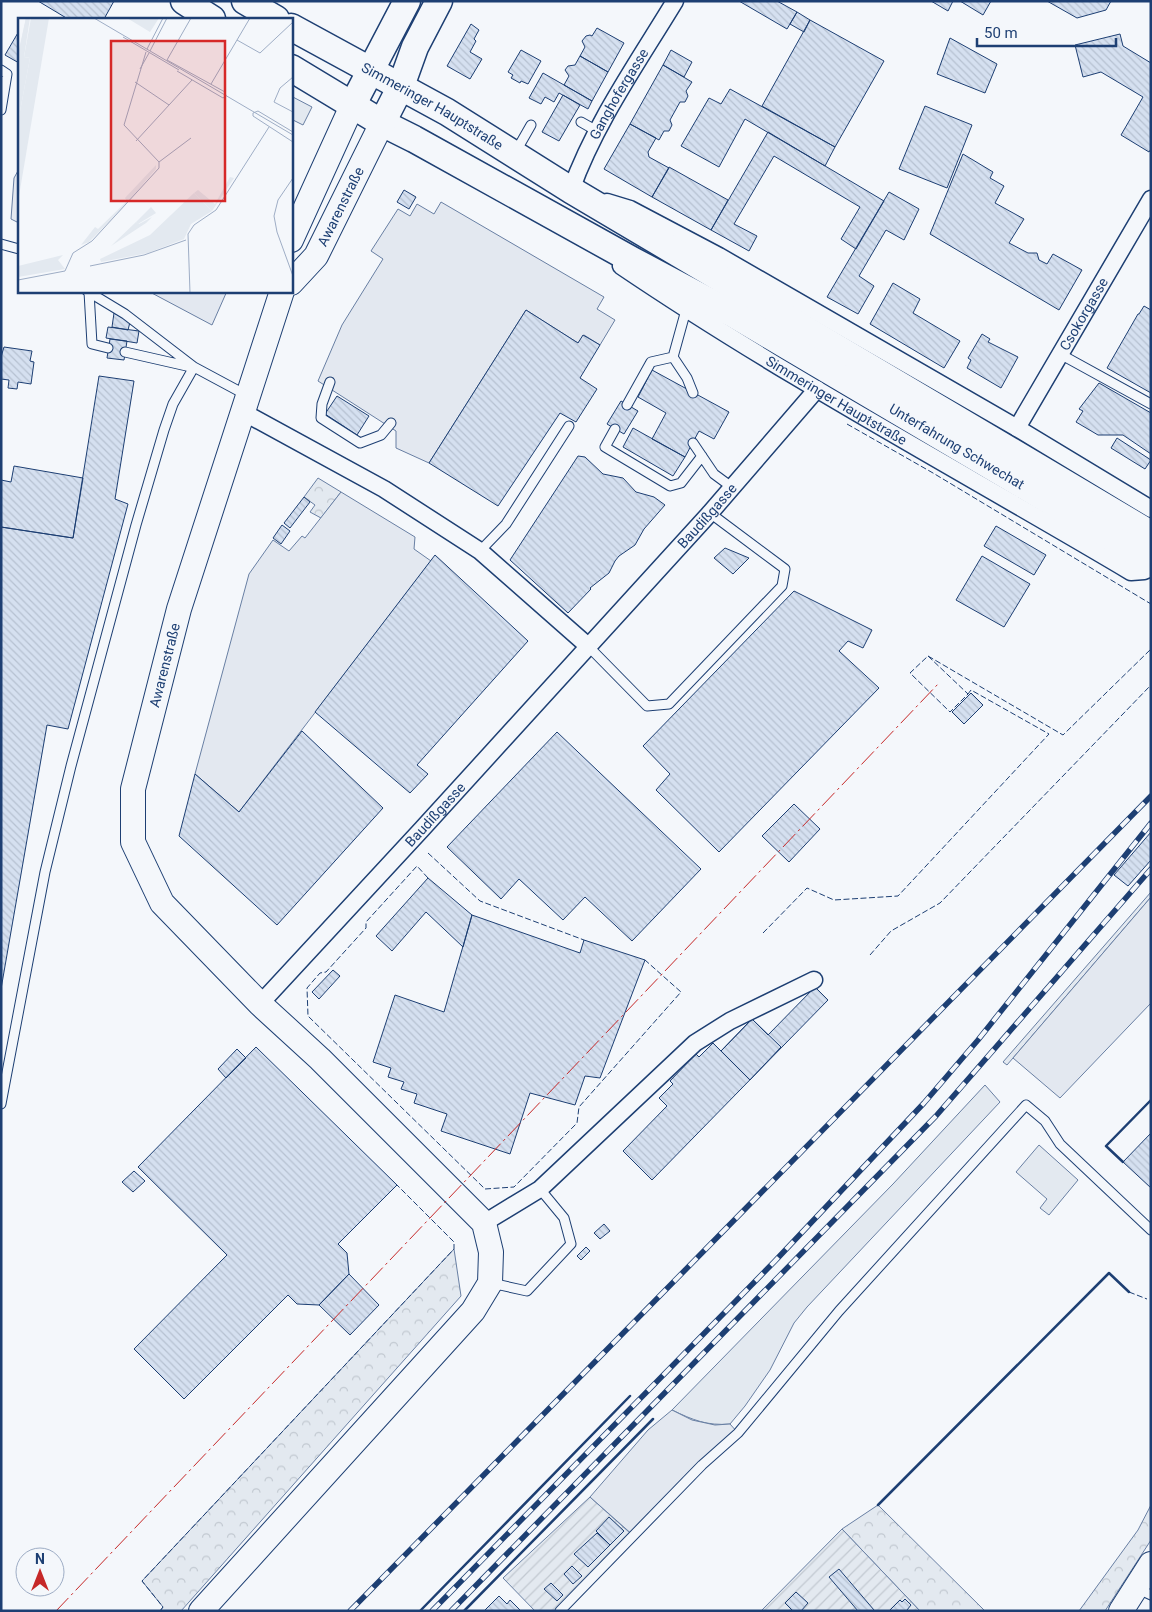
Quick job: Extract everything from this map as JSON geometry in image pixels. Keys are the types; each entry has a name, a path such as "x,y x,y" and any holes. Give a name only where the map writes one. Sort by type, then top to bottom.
{"main road":[{"path":"184,1 210,18"},
{"path":"245,1 274,18"},
{"path":"352,106 407,1"},
{"path":"382,123 400,86 415,47 439,1"},
{"name":"Simmeringer Hauptstraße","path":"292,28 447,112 571,190 768,321"},
{"name":"Simmeringer Hauptstraße","path":"292,69 382,123 733,314 768,321"},
{"name":"Unterfahrung Schwechat","path":"768,321 1151,534"},
{"name":"Unterfahrung Schwechat","path":"768,321 1149,567"}],"street":[{"name":"Ganghofergasse","path":"571,190 582,159 597,131 675,1"},
{"path":"292,238 352,106"},
{"name":"Awarenstraße","path":"292,282 316,256 382,123"},
{"name":"Simmeringer Hauptstraße","path":"571,190 630,209 720,256 1017,428 1151,509"},
{"name":"Csokorgasse","path":"1017,428 1151,199"},
{"name":"Simmeringer Hauptstraße","path":"533,204 601,253 686,310 817,389 1131,572 1149,567"},
{"name":"Awarenstraße","path":"260,1004 162,904 133,842 133,789 178,609 283,292"},
{"name":"Baudißgasse","path":"260,1004 733,488 817,389"},
{"path":"246,404 480,551 588,646"},
{"path":"484,1223 540,1188 695,1043 730,1020 814,980"},
{"path":"201,1611 473,1311 490,1283 491,1252 484,1223 320,1059 260,1004"},
{"path":"1121,1611 1143,1591 1151,1564"}],"lane":[{"path":"1,70 7,74 1,110"},
{"path":"581,122 597,131"},
{"path":"514,155 530,125"},
{"path":"1,244 18,249"},
{"path":"88,292 125,314 246,404"},
{"path":"88,292 92,344 108,348"},
{"path":"686,310 673,357 687,378 693,393"},
{"path":"125,352 194,367"},
{"path":"1060,354 1151,404"},
{"path":"628,405 651,362 673,357"},
{"path":"1,1104 45,872 71,766 136,525 164,430 173,404 194,367"},
{"path":"330,382 322,404 321,418 360,443 381,435 391,422"},
{"path":"480,551 506,524 569,426"},
{"path":"616,429 605,447 670,486 681,483 702,456"},
{"path":"693,443 714,474 733,488"},
{"path":"588,646 647,706 669,704 782,586 785,569 710,513"},
{"path":"560,1611 702,1465 738,1434 839,1311 1026,1104 1045,1121 1060,1144 1151,1230"},
{"path":"490,1283 527,1291 571,1244 564,1218 540,1188"}],"green space":[{"path":"292,97 312,107 303,125 292,120"},
{"path":"318,478 341,492 321,518 310,512 315,505 304,497"},
{"path":"1151,892 1151,897 1007,1065 1003,1062"},
{"path":"985,1085 1000,1102 807,1307 794,1323 770,1370 730,1424 714,1424 700,1421 672,1410 893,1184"},
{"path":"1039,1145 1078,1180 1049,1215 1040,1208 1047,1199 1016,1172"},
{"path":"454,1249 461,1296 181,1611 160,1611 163,1607 142,1581"},
{"path":"590,1497 630,1533 555,1611 535,1611 503,1578"},
{"path":"878,1505 985,1611 920,1611 842,1529"},
{"path":"1151,1505 1151,1540 1105,1611 1079,1611 1138,1530"},
{"path":"842,1529 920,1611 761,1611"}],"shaded area":[{"path":"18,171 18,222 11,219 14,178"},
{"path":"441,202 604,297 597,309 615,320 600,345 584,335 578,343 526,310 429,463 396,448 396,431 318,381 342,325 383,259 371,251 398,209 410,216 417,204 434,214"},
{"path":"150,292 227,292 212,325"},
{"path":"341,492 415,537 414,549 431,561 239,812 195,774 249,574 273,540 289,551 302,536 305,538"},
{"path":"1151,897 1151,1003 1060,1098 1013,1058"},
{"path":"672,1410 692,1420 715,1425 730,1424 738,1433 634,1536 590,1497 648,1430"}],"building":[{"path":"38,1 114,1 105,18 66,18"},
{"path":"739,1 777,1 797,12 787,29"},
{"path":"931,1 953,1 948,11"},
{"path":"960,1 991,1 983,15"},
{"path":"1047,1 1111,1 1106,10 1077,18"},
{"path":"797,12 810,20 804,32 790,24"},
{"path":"810,20 884,61 835,147 762,106"},
{"path":"471,24 479,30 470,52 482,59 470,79 447,66"},
{"path":"597,28 624,43 608,72 580,56 585,47 582,41 586,36 592,36"},
{"path":"18,33 18,62 5,55"},
{"path":"1120,34 1123,46 1151,63 1151,149 1149,152 1121,135 1143,97 1101,72 1083,77 1075,45"},
{"path":"950,38 997,64 985,93 937,74"},
{"path":"521,50 541,61 528,84 521,81 520,83 511,78 513,75 508,72"},
{"path":"671,50 692,62 684,77 663,65"},
{"path":"580,56 608,72 592,101 564,85 569,76 565,70 568,66 575,65"},
{"path":"663,65 692,82 686,91 688,96 685,102 680,102 670,120 672,125 669,131 664,131 659,140 630,124"},
{"path":"543,73 592,101 588,109 559,93 554,102 545,97 541,104 529,98"},
{"path":"730,89 835,147 825,166 745,119 719,167 681,146 709,98 721,104"},
{"path":"563,95 580,105 559,141 542,132"},
{"path":"925,106 972,125 947,188 899,169"},
{"path":"630,124 656,138 648,152 649,157 669,168 652,197 604,169"},
{"path":"768,132 884,201 856,249 841,239 860,207 774,156 734,224 757,236 749,251 711,230"},
{"path":"963,154 993,172 990,178 1004,186 995,203 1024,219 1009,243 1028,253 1037,253 1039,260 1047,264 1053,254 1082,270 1059,310 930,234"},
{"path":"669,167 728,200 711,230 652,197"},
{"path":"404,190 416,197 409,209 397,202"},
{"path":"889,192 919,209 904,240 886,230 859,276 874,286 858,314 827,297"},
{"path":"893,283 920,299 913,313 960,341 944,368 870,324"},
{"path":"1144,306 1151,310 1151,393 1107,368"},
{"path":"526,310 578,343 583,335 600,345 580,378 597,389 576,422 560,413 498,506 429,463"},
{"path":"114,313 130,322 128,330 112,327"},
{"path":"108,327 139,331 137,343 106,338"},
{"path":"982,334 990,339 988,342 1018,357 1001,388 967,368 971,360 968,358"},
{"path":"110,339 127,341 124,360 107,358"},
{"path":"4,347 32,351 30,361 34,362 31,384 18,382 17,389 8,388 9,380 1,379 1,357"},
{"path":"652,370 729,412 714,439 699,431 685,457 652,439 666,413 638,397"},
{"path":"99,376 134,381 115,499 128,504 68,729 47,725 1,989 1,527 73,538"},
{"path":"1099,383 1151,413 1151,454 1123,435 1098,435 1076,422 1083,411 1079,409"},
{"path":"337,396 369,416 357,435 325,414"},
{"path":"621,401 638,411 624,434 607,424"},
{"path":"633,428 685,457 673,476 623,447"},
{"path":"1117,438 1151,460 1145,469 1111,448"},
{"path":"578,456 585,457 603,474 623,478 636,492 654,497 665,505 644,529 635,545 619,556 609,573 590,588 568,613 510,560"},
{"path":"14,466 83,478 73,538 1,527 1,480 11,482"},
{"path":"304,497 310,502 290,528 284,523"},
{"path":"282,525 290,531 281,544 273,538"},
{"path":"996,526 1046,555 1034,575 984,546"},
{"path":"725,548 749,558 733,574 714,558"},
{"path":"435,555 528,641 417,765 428,774 410,793 315,712"},
{"path":"982,556 1030,584 1004,627 956,600"},
{"path":"794,591 872,630 863,648 848,641 839,651 879,688 719,852 656,790 670,774 643,746"},
{"path":"971,693 983,705 964,724 952,712"},
{"path":"302,731 383,808 277,925 179,836 195,774 239,812"},
{"path":"557,732 701,869 632,941 585,897 563,920 519,879 501,899 447,847"},
{"path":"794,804 820,829 789,862 762,836"},
{"path":"1151,832 1151,860 1128,886 1114,875"},
{"path":"428,878 472,915 463,947 426,912 392,951 376,936"},
{"path":"472,915 580,953 584,940 645,960 600,1078 585,1076 575,1105 530,1093 510,1154 441,1131 447,1114 414,1103 417,1094 401,1089 404,1082 388,1077 391,1068 373,1062 395,995 444,1012"},
{"path":"333,970 340,976 319,999 312,992"},
{"path":"815,987 828,1000 652,1180 623,1151 667,1106 659,1098 673,1084 670,1081 696,1054 699,1057 713,1043 721,1051 752,1019 768,1035"},
{"path":"752,1019 781,1047 750,1080 721,1051"},
{"path":"256,1047 397,1185 338,1244 347,1253 349,1274 319,1305 297,1304 288,1295 184,1399 134,1349 227,1255 138,1167"},
{"path":"237,1049 246,1058 226,1078 218,1069"},
{"path":"1151,1133 1151,1188 1123,1162"},
{"path":"134,1171 145,1181 133,1192 122,1182"},
{"path":"604,1224 610,1231 600,1239 594,1233"},
{"path":"586,1247 590,1251 581,1260 577,1256"},
{"path":"349,1274 379,1305 350,1335 319,1305"},
{"path":"609,1517 624,1531 610,1545 596,1531"},
{"path":"597,1533 610,1545 588,1567 574,1554"},
{"path":"572,1566 582,1576 573,1584 564,1574"},
{"path":"839,1569 874,1610 858,1611 829,1577"},
{"path":"551,1583 563,1595 557,1601 544,1589"},
{"path":"796,1592 808,1603 801,1611 793,1611 785,1603"},
{"path":"499,1596 507,1604 510,1600 521,1611 484,1611"},
{"path":"905,1599 911,1605 907,1611 889,1611 900,1600 902,1602"}],"railway":[{"path":"350,1611 1151,796"},
{"path":"432,1611 775,1261 924,1103 978,1040 1151,823"},
{"path":"451,1611 936,1116 1151,869"}],"fence":[{"path":"847,424 933,473 1151,604"},
{"path":"928,656 1063,735 1151,649"},
{"path":"928,656 968,694 950,712 910,673 928,656"},
{"path":"870,955 891,931 940,903 1151,685"},
{"path":"763,933 807,888 834,900 898,896 1049,734 971,690 968,694"},
{"path":"428,853 480,901 584,940"},
{"path":"428,878 417,866 366,922 366,928 326,972 320,973 307,988 308,1016 485,1189 514,1187 577,1123 579,1107 681,992 645,960"},
{"path":"160,1611 163,1607 142,1581 454,1249 454,1242 397,1185"},
{"path":"1129,1292 1147,1299"}],"wall":[{"path":"1123,1162 1106,1146 1151,1100"},
{"path":"878,1505 1109,1273 1129,1292"},
{"path":"420,1611 630,1396"},
{"path":"464,1611 653,1419"}],"power":[{"path":"56,1611 939,683"}]}
